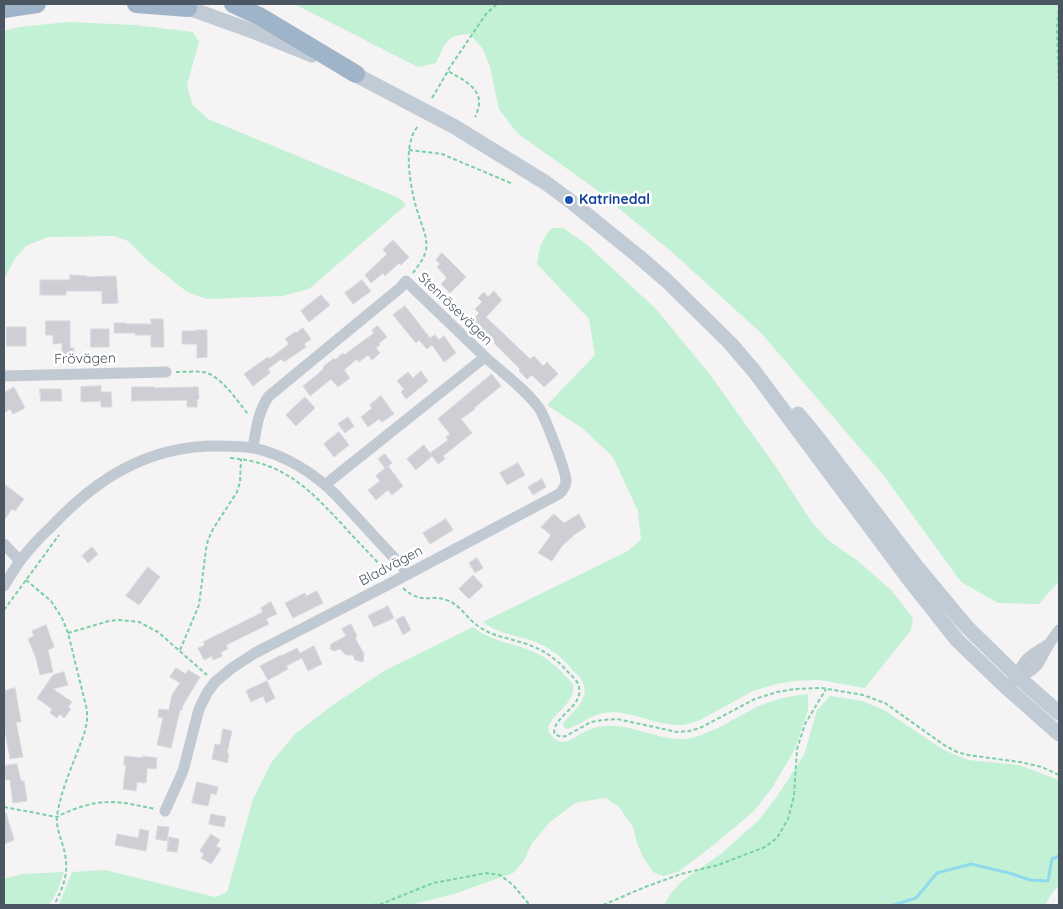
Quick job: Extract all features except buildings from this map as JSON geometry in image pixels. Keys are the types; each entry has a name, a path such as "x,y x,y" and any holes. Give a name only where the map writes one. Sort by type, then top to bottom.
{"highway":[{"path":"4,9 37,4"},
{"path":"136,4 181,6"},
{"path":"233,4 261,17 356,74"}],"main road":[{"path":"181,6 255,32 356,74 472,136 533,174 570,200 638,256 667,281 730,343 754,371 908,578 957,640 1059,734"},
{"path":"754,371 786,401 814,433 917,567 967,627 1059,714"}],"street":[{"name":"Stenrösevägen","path":"246,451 257,425 263,404 269,396 406,281 486,357 326,484"},
{"name":"Bladvägen","path":"165,811 183,771 199,709 206,693 215,682 232,668 255,653 559,494 566,486 566,475 540,409 486,357"},
{"name":"Frövägen","path":"4,376 166,372"},
{"path":"4,586 20,561 67,510 82,496 114,473 133,463 162,453 207,446 267,452 283,458 313,475 336,494 408,574"},
{"path":"4,544 20,561"},
{"path":"1007,688 1018,677 1022,664 1026,659 1049,644 1059,630"}],"path":[{"path":"432,98 486,14 497,4"},
{"path":"1059,4 1059,92"},
{"path":"448,71 474,88 479,99 479,109 475,117"},
{"path":"406,281 421,262 426,248 426,239 415,206 409,150 410,141 418,126"},
{"path":"409,150 442,154 513,184"},
{"path":"166,372 204,372 212,375 220,380 257,425"},
{"path":"224,458 246,451"},
{"path":"246,451 259,463 279,470 300,482 316,496 408,593 421,599 443,599 450,601 469,619 482,628 499,636 539,649 567,670 578,683 580,689 574,704 554,728 557,736 566,736 591,722 617,719 677,732 689,731 700,728 755,699 777,692 796,689 826,689 863,696 885,703 944,745 957,752 976,757 1020,762 1059,775"},
{"path":"180,650 199,604 208,540 212,529 237,492 246,451"},
{"path":"4,610 60,535"},
{"path":"26,580 54,605 62,618 68,633 86,710 87,722 61,798 57,817 60,837 66,856 67,871 66,880 54,905"},
{"path":"68,633 109,621 130,620 139,622 158,632 215,682"},
{"path":"603,905 663,880 718,865 765,847 777,838 788,818 794,796 797,749 806,724 826,689"},
{"path":"4,807 57,817 82,807 107,802 121,802 165,811"},
{"path":"373,905 381,904 433,883 487,873 500,875 513,885 531,905"}],"green space":[{"path":"294,4 1059,4 1059,581 1039,604 998,603 961,582 884,476 762,334 672,252 594,188 517,133 499,109 490,67 483,49 470,34 451,38 447,41 436,63 418,67"},
{"path":"68,22 135,25 193,32 199,42 187,85 192,104 208,119 399,198 406,205 309,289 282,296 207,299 187,292 147,260 128,241 114,236 48,237 26,246 14,260 4,280 4,31 19,27"},
{"path":"552,228 563,228 586,244 657,310 711,376 776,467 811,521 828,540 858,561 892,591 913,618 911,630 865,688 819,680 794,681 753,691 698,721 688,724 659,723 632,715 613,712 595,716 568,729 564,728 563,723 580,704 585,693 579,677 560,657 537,642 500,631 483,622 628,551 641,540 638,511 613,457 582,428 547,405 595,355 589,319 537,264 541,245 545,236"},
{"path":"473,627 489,637 530,650 543,657 573,684 573,692 570,699 551,721 549,727 549,733 558,741 566,742 584,732 606,726 628,728 671,738 692,738 717,728 763,704 782,698 808,694 808,711 794,751 772,788 753,812 678,872 663,876 653,872 643,857 633,827 619,807 606,798 575,803 550,822 532,843 523,862 513,873 454,894 410,905 59,905 72,872 105,870 215,897 227,892 253,799 271,763 295,734 333,705 384,671"},
{"path":"830,696 862,701 884,710 942,749 968,760 1019,765 1059,780 1059,887 1054,890 1045,905 664,905 681,882 722,853 759,820 804,755 817,710"},
{"path":"64,872 57,892 49,905 4,905 4,879 22,874"}],"waterway":[{"path":"893,905 916,898 937,873 971,864 1030,880 1048,881 1052,859 1059,856"}],"place":[{"name":"Katrinedal","path":"569,200"}]}
